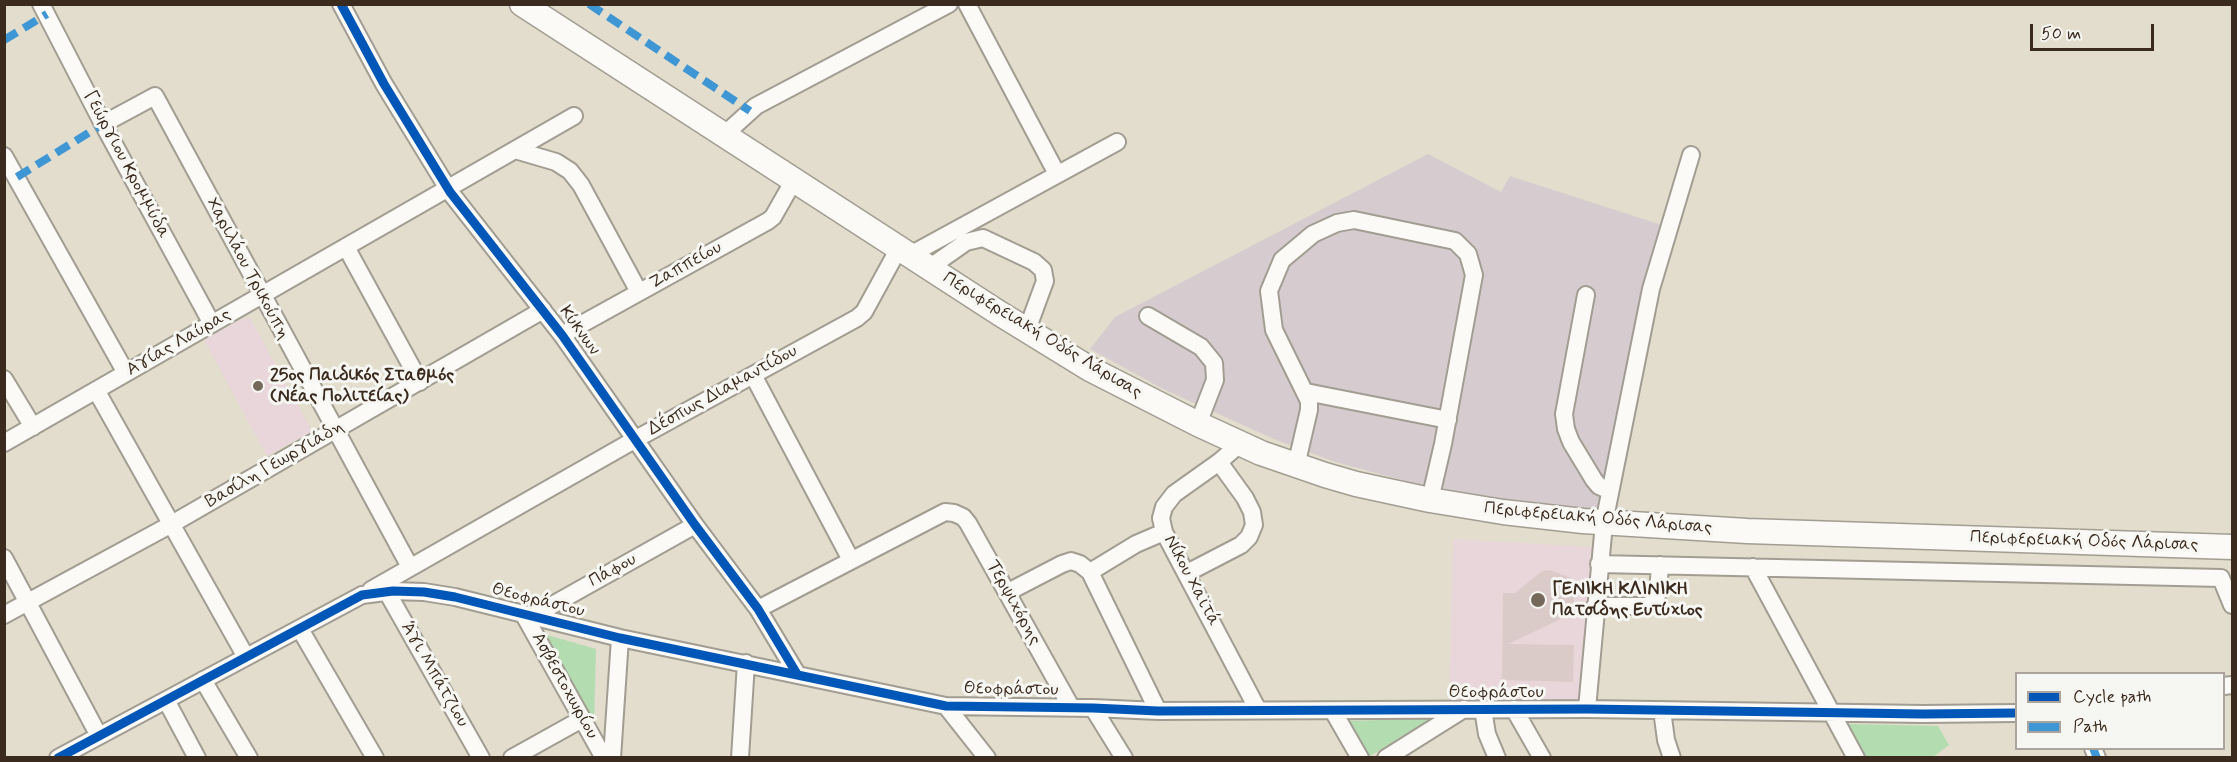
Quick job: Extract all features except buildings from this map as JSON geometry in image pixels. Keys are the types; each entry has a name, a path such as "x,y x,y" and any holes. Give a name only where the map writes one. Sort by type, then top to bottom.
{"highway":[{"name":"Περιφερειακή Οδός Λάρισας","path":"522,4 1027,330 1124,388 1198,424 1296,466 1356,484 1430,500 1503,512 1604,523 1747,531 2232,547"}],"street":[{"name":"Γεώργιου Κρομμύδα","path":"41,4 103,124 212,324"},
{"name":"Κύκνων","path":"341,4 384,84 448,189 562,335 695,525 758,609 797,674"},
{"path":"724,135 756,106 949,4"},
{"path":"967,4 1057,174"},
{"name":"Χαριλάου Τρικούπη","path":"103,124 155,96 261,296 410,567"},
{"name":"Αγίας Λαύρας","path":"4,443 574,116"},
{"path":"913,257 1057,174 1118,142"},
{"path":"515,150 556,162 570,171 581,185 639,292"},
{"path":"1587,709 1599,564 1610,491 1651,289 1691,155"},
{"path":"4,156 126,373"},
{"name":"Ζαππείου","path":"562,335 768,221 773,217 794,180"},
{"path":"1296,466 1309,410 1306,392 1291,368 1274,330 1269,291 1282,260 1313,234 1338,223 1354,220 1455,241 1468,254 1474,275 1448,420 1430,500"},
{"path":"913,257 983,238 1035,262 1043,270 1045,281 1027,330"},
{"path":"346,247 420,382"},
{"name":"Δέσπως Διαμαντίδου","path":"362,596 636,439 857,318 913,257"},
{"path":"1586,295 1564,414 1571,442 1594,480 1599,486 1610,491"},
{"name":"Βασίλη Γεωργιάδη","path":"4,615 170,525 543,310"},
{"path":"1148,316 1202,348 1214,363 1215,380 1198,424"},
{"path":"753,375 852,560 758,609"},
{"path":"4,379 33,427"},
{"path":"96,390 246,657"},
{"path":"1306,392 1448,420"},
{"name":"Νίκου Χαϊτά","path":"1241,443 1174,494 1164,507 1161,518 1164,532 1258,710"},
{"path":"1187,573 1240,545 1249,537 1254,525 1252,512 1245,498 1219,462"},
{"name":"Τερψιχόρης","path":"852,560 945,512 963,517 1008,592 1071,707"},
{"name":"Πάφου","path":"528,616 695,525"},
{"path":"1090,572 1136,544 1164,532"},
{"path":"4,558 99,736"},
{"path":"1008,592 1071,561 1080,564 1090,572 1158,711"},
{"path":"1599,564 2221,578 2232,605"},
{"path":"1595,606 1647,606 1655,601 1658,593 1660,565"},
{"path":"1753,567 1856,758"},
{"name":"Θεοφράστου","path":"65,756 362,596 405,590 440,594 620,638 946,706 1071,707 1158,711 1587,709 2015,712"},
{"name":"Άγι Μπάτζιου","path":"387,592 481,758"},
{"name":"Ασβεστοχωρίου","path":"528,616 604,758"},
{"path":"300,629 375,758"},
{"path":"612,758 620,638"},
{"path":"740,758 746,663"},
{"path":"203,680 249,758"},
{"path":"166,700 197,758"},
{"path":"946,706 987,758"},
{"path":"1092,708 1124,758"},
{"path":"1514,709 1542,758"},
{"path":"1386,758 1464,710"},
{"path":"1483,710 1487,734 1497,758"},
{"path":"1662,710 1666,740 1672,758"},
{"path":"1333,711 1360,758"},
{"path":"512,758 582,719"}],"shaded area":[{"path":"1428,154 1501,192 1510,176 1665,226 1599,511 1522,503 1413,483 1335,462 1274,439 1163,389 1090,349 1115,317"},
{"name":"25ος Παιδικός Σταθμός (Νέας Πολιτείας)","path":"244,318 250,318 312,431 267,456 204,340"},
{"path":"1453,539 1593,547 1583,702 1449,700"}],"green space":[{"path":"537,632 596,649 594,722 592,725"},
{"path":"1426,719 1427,721 1367,758 1343,721"},
{"path":"1847,724 1938,726 1949,745 1933,757 1866,757"}],"marked path":[{"path":"589,4 750,111"},
{"path":"4,40 47,14"},
{"path":"17,177 103,124"},
{"path":"2094,750 2097,758"}],"cycle path":[{"path":"341,4 384,84 450,192 562,335 695,525 758,609 797,674"},
{"path":"58,758 362,595 393,591 424,592 455,597 620,638 946,706 1158,711 1587,709 1923,714 2015,713"}],"place":[{"name":"25ος Παιδικός Σταθμός (Νέας Πολιτείας)","path":"258,386"},
{"name":"ΓΕΝΙΚΗ ΚΛΙΝΙΚΗ Πατσίδης Ευτύχιος","path":"1538,600"}]}
